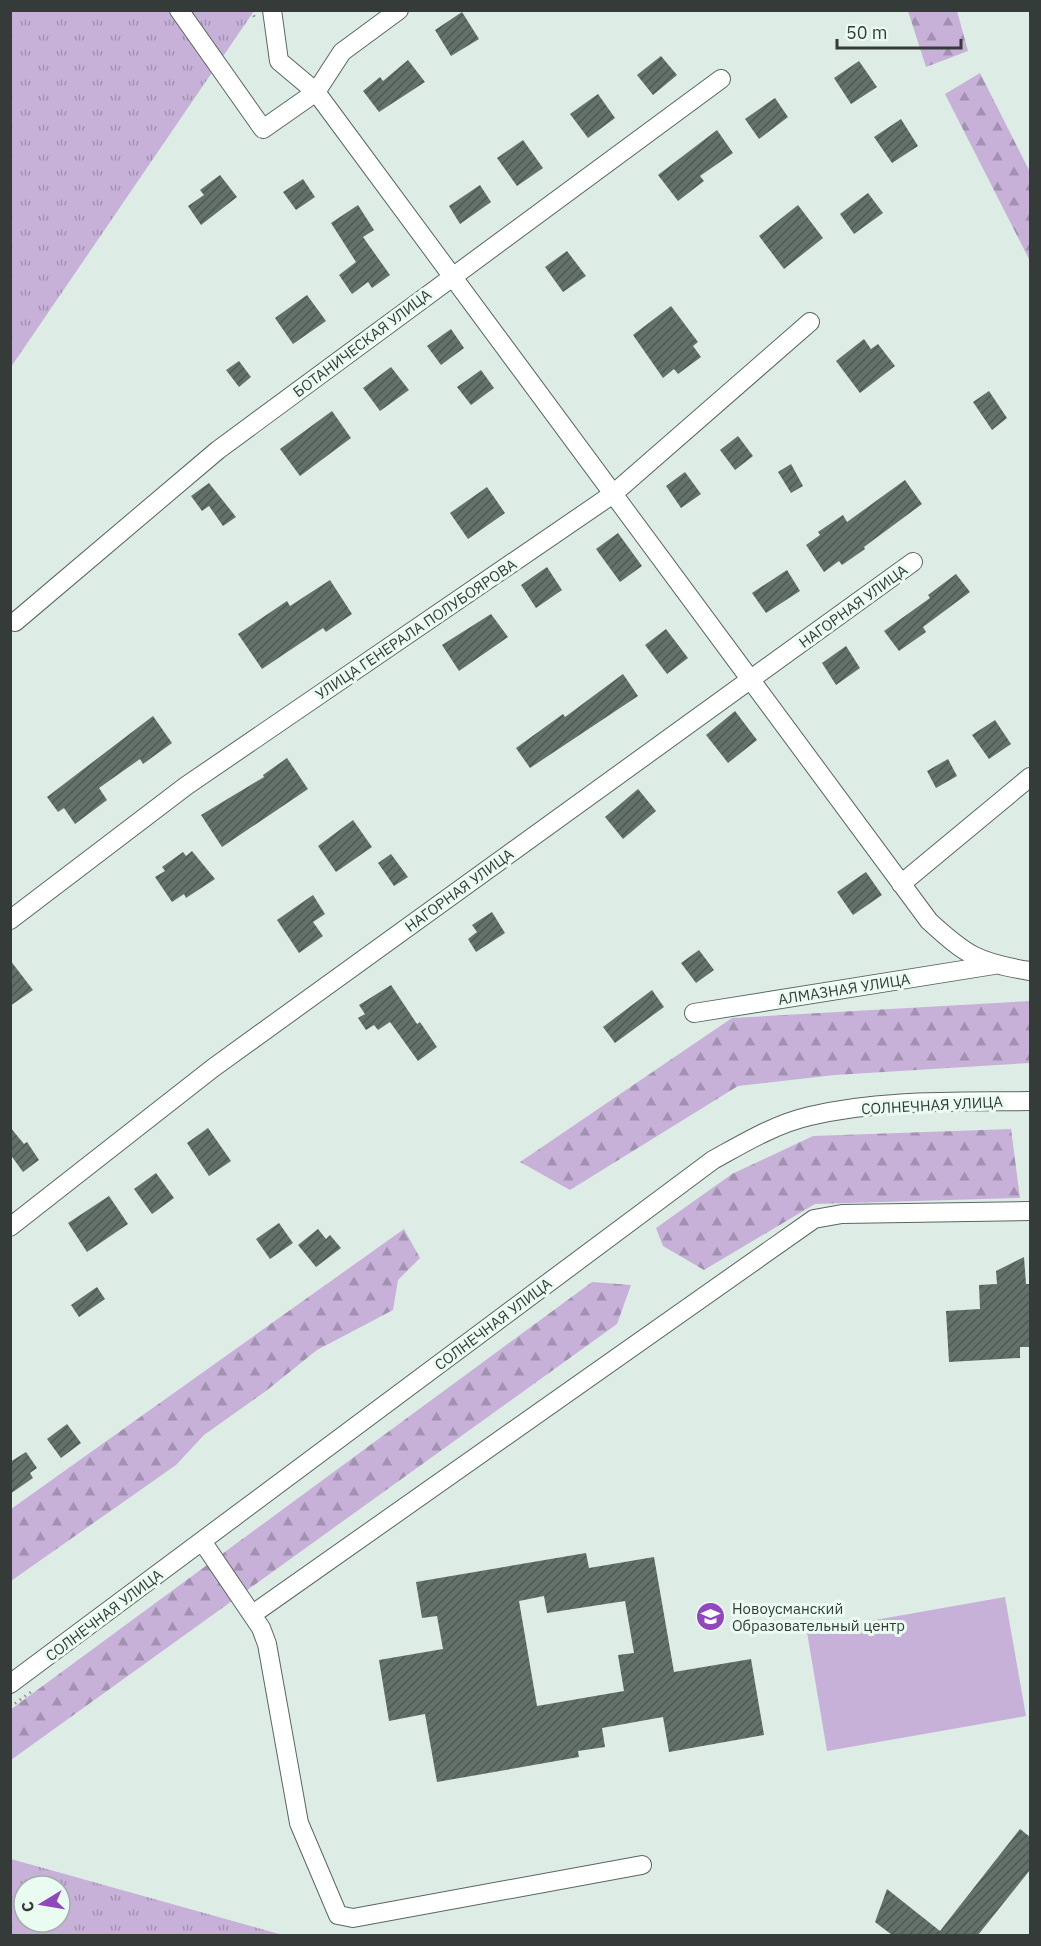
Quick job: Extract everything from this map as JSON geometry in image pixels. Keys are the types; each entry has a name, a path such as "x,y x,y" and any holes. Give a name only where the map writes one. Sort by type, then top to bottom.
{"street":[{"path":"178,10 263,129 316,92 342,52 399,10"},
{"path":"272,10 279,61 316,92 929,921 962,950 994,965 1030,971"},
{"name":"БОТАНИЧЕСКАЯ УЛИЦА","path":"15,622 218,450 721,79"},
{"name":"УЛИЦА ГЕНЕРАЛА ПОЛУБОЯРОВА","path":"10,920 186,786 613,494 810,322"},
{"name":"НАГОРНАЯ УЛИЦА","path":"10,1227 213,1068 913,562"},
{"path":"901,884 1030,777"},
{"name":"АЛМАЗНАЯ УЛИЦА","path":"694,1013 994,965"},
{"name":"СОЛНЕЧНАЯ УЛИЦА","path":"10,1684 713,1160 767,1131 809,1116 867,1107 1030,1101"},
{"path":"253,1614 814,1219 842,1214 1030,1211"},
{"path":"202,1542 253,1614 267,1644 299,1823 338,1915 352,1918 642,1866"}],"green space":[{"path":"11,11 254,11 11,367"},
{"path":"908,11 957,11 968,51 926,67"},
{"path":"980,73 1030,172 1030,261 945,94"},
{"path":"1030,1001 1030,1063 835,1075 738,1086 570,1190 520,1162 732,1018"},
{"path":"1011,1129 1020,1198 815,1204 704,1270 663,1246 656,1228 732,1174 813,1136"},
{"path":"404,1229 420,1258 398,1280 393,1310 317,1350 266,1391 204,1435 176,1465 11,1581 11,1509"},
{"path":"592,1282 631,1285 617,1324 11,1760 10,1710"},
{"path":"1005,1597 1026,1716 827,1751 807,1632"},
{"path":"11,1859 65,1874 12,1874 12,1934 72,1934 72,1876 283,1935 11,1935"}],"building":[{"path":"462,12 479,39 451,56 435,30"},
{"path":"661,56 677,75 653,95 637,75"},
{"path":"408,60 425,82 379,112 363,91 380,77 383,81"},
{"path":"859,61 877,87 851,104 834,78"},
{"path":"598,94 615,118 588,138 570,114"},
{"path":"775,98 788,117 759,139 745,119"},
{"path":"901,119 918,146 892,163 874,137"},
{"path":"717,130 733,153 700,176 704,181 678,201 658,175"},
{"path":"523,140 543,168 517,186 497,158"},
{"path":"220,175 237,197 201,225 188,206 204,195 200,190"},
{"path":"303,179 315,197 296,210 283,192"},
{"path":"480,185 491,202 460,224 449,206"},
{"path":"868,193 883,213 854,234 840,214"},
{"path":"358,205 374,230 363,237 390,275 372,288 368,282 352,294 339,275 356,262 331,223"},
{"path":"798,205 823,238 784,269 759,236"},
{"path":"567,251 586,276 563,292 545,267"},
{"path":"307,295 326,321 293,344 275,318"},
{"path":"671,306 698,342 693,346 701,357 678,374 674,369 663,378 633,335"},
{"path":"451,329 464,348 441,365 427,346"},
{"path":"864,339 871,349 878,344 895,366 860,393 836,361"},
{"path":"239,361 251,377 239,387 226,370"},
{"path":"391,367 409,390 380,411 363,388"},
{"path":"481,370 494,388 471,405 457,387"},
{"path":"989,391 1007,418 992,430 973,402"},
{"path":"332,411 351,438 300,476 280,449"},
{"path":"738,436 753,456 735,470 720,450"},
{"path":"791,464 803,486 791,493 778,472"},
{"path":"685,472 701,494 681,508 666,486"},
{"path":"905,480 922,504 842,565 839,561 824,572 806,545 820,535 818,532 843,515 847,522"},
{"path":"209,483 236,517 223,526 209,506 202,511 191,496"},
{"path":"487,487 505,513 468,539 450,513"},
{"path":"618,533 642,566 620,582 596,549"},
{"path":"547,567 562,590 536,608 521,585"},
{"path":"787,570 800,591 766,613 752,593"},
{"path":"956,574 970,592 923,627 926,632 899,651 884,631 930,598 928,595"},
{"path":"330,580 352,614 326,632 323,628 262,669 238,634 287,601 290,606"},
{"path":"491,614 508,637 459,671 442,645"},
{"path":"666,629 688,658 667,674 645,645"},
{"path":"846,646 860,668 836,685 822,663"},
{"path":"623,674 638,696 530,768 516,748 563,714 565,717"},
{"path":"735,711 757,740 728,763 706,735"},
{"path":"153,716 172,743 143,764 140,759 99,788 107,800 75,824 64,808 58,812 47,797"},
{"path":"995,720 1011,744 989,759 972,735"},
{"path":"287,758 308,789 222,847 201,815 264,777 263,775"},
{"path":"948,759 957,776 936,788 927,771"},
{"path":"638,789 656,811 623,839 605,817"},
{"path":"353,820 372,847 336,872 318,846"},
{"path":"192,851 215,879 186,898 184,894 172,902 155,877 165,871 162,867 183,852 186,856"},
{"path":"391,854 408,877 394,886 378,863"},
{"path":"866,872 882,895 853,915 837,892"},
{"path":"313,895 325,914 313,922 323,936 299,953 277,920"},
{"path":"492,912 505,933 476,952 468,939 477,932 472,925"},
{"path":"699,950 714,970 696,983 681,963"},
{"path":"10,960 33,990 10,1006"},
{"path":"391,985 417,1024 420,1022 437,1047 418,1061 390,1022 378,1030 374,1025 366,1030 358,1018 365,1014 359,1005"},
{"path":"652,990 664,1007 615,1043 603,1027"},
{"path":"10,1127 24,1144 27,1142 39,1160 23,1172 10,1154"},
{"path":"208,1128 231,1161 209,1176 187,1143"},
{"path":"156,1173 174,1198 152,1214 134,1189"},
{"path":"109,1196 128,1224 87,1252 68,1223"},
{"path":"279,1223 293,1243 270,1259 256,1239"},
{"path":"318,1229 326,1239 330,1235 341,1248 316,1267 298,1245"},
{"path":"1024,1257 1026,1284 1030,1284 1030,1347 1020,1347 1020,1358 949,1362 946,1311 980,1309 979,1285 997,1284 996,1271"},
{"path":"97,1287 105,1299 79,1317 71,1305"},
{"path":"67,1424 81,1443 61,1458 47,1439"},
{"path":"26,1452 37,1468 30,1473 33,1478 10,1494 10,1462"},
{"path":"586,1553 589,1568 654,1557 674,1672 751,1659 764,1735 669,1752 663,1717 602,1728 605,1747 578,1751 579,1757 437,1782 425,1714 389,1721 379,1660 443,1649 437,1616 422,1618 416,1582","holes":["544,1596 547,1613 625,1601 634,1653 618,1655 624,1691 537,1706 519,1601"]},
{"path":"1020,1829 1030,1837 1030,1870 978,1935 892,1935 875,1922 887,1889 940,1931"}],"place":[{"name":"Новоусманский Образовательный центр","path":"711,1617"}]}
